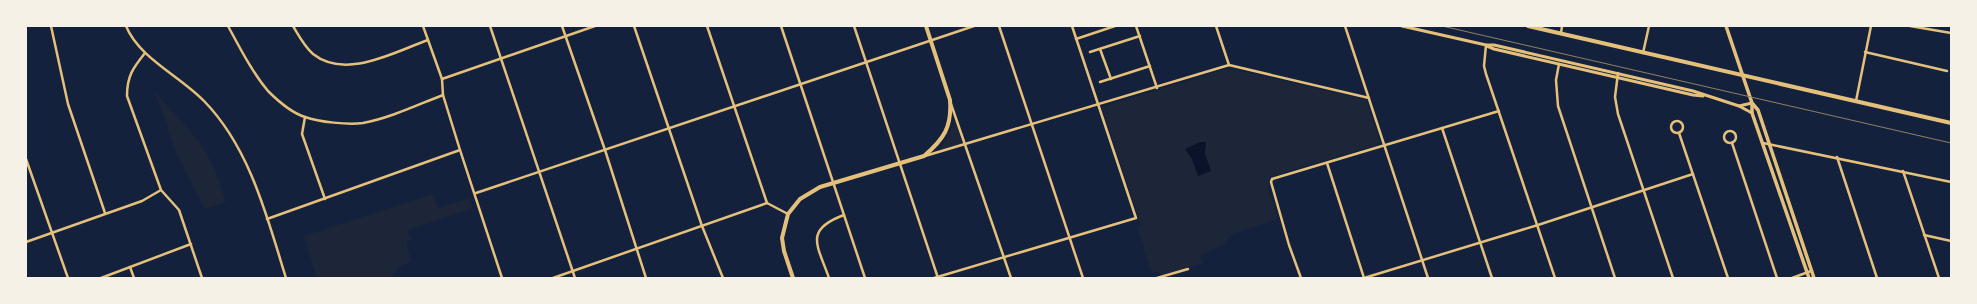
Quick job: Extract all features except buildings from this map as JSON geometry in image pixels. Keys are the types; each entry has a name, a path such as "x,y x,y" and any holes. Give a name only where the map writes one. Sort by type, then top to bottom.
{"main road":[{"path":"793,278 784,251 782,238 788,214 805,195 833,183 924,156 938,144 947,131 951,111 950,100 926,26"},
{"path":"1528,26 1951,123"},
{"path":"1726,26 1752,103 1752,113 1808,278"},
{"path":"1752,103 1758,110 1814,278"}],"street":[{"path":"52,26 68,104 105,213"},
{"path":"126,26 134,41 145,53 182,81 204,101 226,128 249,171 267,219 286,278"},
{"path":"228,26 253,69 268,91 285,106 305,117 331,122 361,123 388,116 443,95"},
{"path":"293,26 300,39 314,54 327,61 346,65 377,58 428,40"},
{"path":"423,26 442,78 443,95 460,150 476,193 502,278"},
{"path":"490,26 575,278"},
{"path":"562,26 605,150 646,278"},
{"path":"442,78 595,26"},
{"path":"634,26 702,226 723,278"},
{"path":"708,26 767,203 788,214"},
{"path":"781,26 865,278"},
{"path":"854,26 938,277"},
{"path":"476,193 974,26"},
{"path":"999,26 1083,278"},
{"path":"934,278 1070,239 1136,218 1072,26"},
{"path":"1076,39 1115,26"},
{"path":"1136,26 1157,88"},
{"path":"1216,26 1229,65"},
{"path":"1345,26 1428,278"},
{"path":"1402,26 1486,45 1494,45 1693,91 1739,106 1752,113"},
{"path":"1561,34 1562,26"},
{"path":"1644,53 1649,26"},
{"path":"1856,102 1865,52 1872,26"},
{"path":"1910,26 1951,33"},
{"path":"1090,52 1140,36"},
{"path":"1486,45 1494,49 1617,78 1693,95 1709,96"},
{"path":"1486,45 1484,66 1556,278"},
{"path":"1100,49 1111,79"},
{"path":"1865,52 1947,71"},
{"path":"145,53 132,70 127,80 127,96 161,190 179,210 202,278"},
{"path":"1560,60 1556,80 1558,106 1615,278"},
{"path":"924,156 966,145 1229,65 1369,98"},
{"path":"1100,82 1150,66"},
{"path":"1618,73 1615,90 1616,104 1642,190 1673,278"},
{"path":"950,100 1011,278"},
{"path":"1739,106 1752,103"},
{"path":"1301,278 1289,245 1270,182 1272,180 1499,111"},
{"path":"305,117 302,134 325,199"},
{"path":"1676,121 1680,121 1683,124 1682,130 1679,133 1675,133 1671,128 1672,123 1676,121"},
{"path":"1442,128 1492,278"},
{"path":"1727,131 1733,131 1735,134 1735,140 1732,143 1724,140 1723,136 1727,131"},
{"path":"1679,133 1728,278"},
{"path":"1732,143 1776,278"},
{"path":"1763,143 1837,157 1951,182"},
{"path":"267,219 460,150"},
{"path":"1837,157 1877,278"},
{"path":"26,159 68,278"},
{"path":"1327,163 1364,278 1592,208 1693,174"},
{"path":"1903,171 1939,278"},
{"path":"26,242 142,201 161,190"},
{"path":"553,278 767,203"},
{"path":"829,278 816,241 818,232 822,225 844,215"},
{"path":"1924,235 1951,241"},
{"path":"101,278 191,244"},
{"path":"130,267 134,278"},
{"path":"1157,278 1188,269"},
{"path":"1792,278 1812,271"}],"shaded area":[{"path":"1223,70 1235,70 1366,100 1380,142 1376,145 1272,176 1269,179 1268,188 1278,219 1232,234 1222,246 1200,255 1203,263 1162,275 1158,271 1152,273 1137,227 1141,225 1102,107"},
{"path":"153,90 195,136 209,157 226,202 205,209 176,153 162,110"},
{"path":"956,120 962,144 940,150"},
{"path":"1200,142 1206,142 1205,154 1211,171 1198,176 1192,159 1185,149"},
{"path":"433,194 438,208 469,198 473,208 408,230 411,240 406,242 411,261 399,267 392,278 317,278 304,236"}],"railway":[{"path":"1442,26 1951,143"}]}
